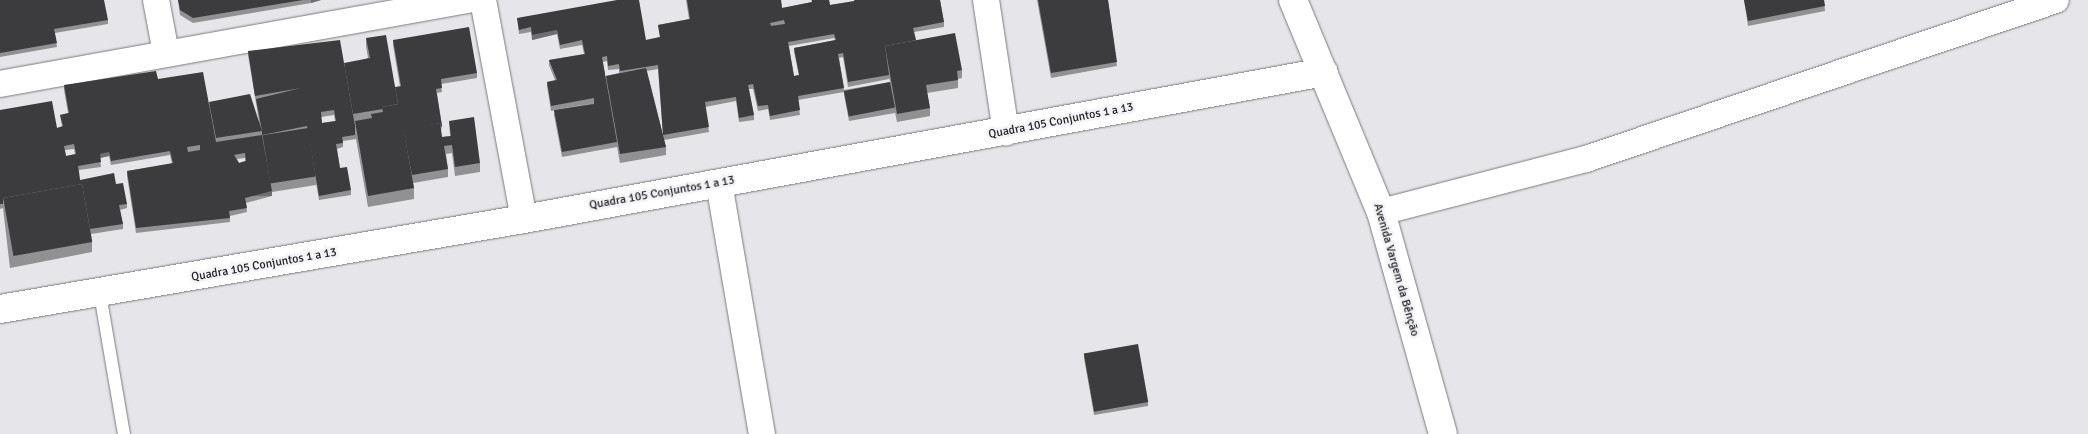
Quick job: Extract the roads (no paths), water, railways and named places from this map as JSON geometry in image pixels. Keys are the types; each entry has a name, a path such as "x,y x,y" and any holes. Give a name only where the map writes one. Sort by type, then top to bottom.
{"street":[{"path":"156,0 166,53"},
{"path":"0,84 166,53 364,9 468,0"},
{"path":"484,0 524,219"},
{"path":"986,0 1006,132"},
{"name":"Avenida Vargem da Bênção","path":"1293,0 1381,212 1443,434"},
{"path":"1381,212 1586,159 2056,0"},
{"name":"Quadra 105 Conjuntos 1 a 13","path":"0,309 100,294 524,219 720,182 1006,132 1324,72"},
{"path":"720,182 762,434"}],"lane":[{"path":"100,294 124,434"}]}
